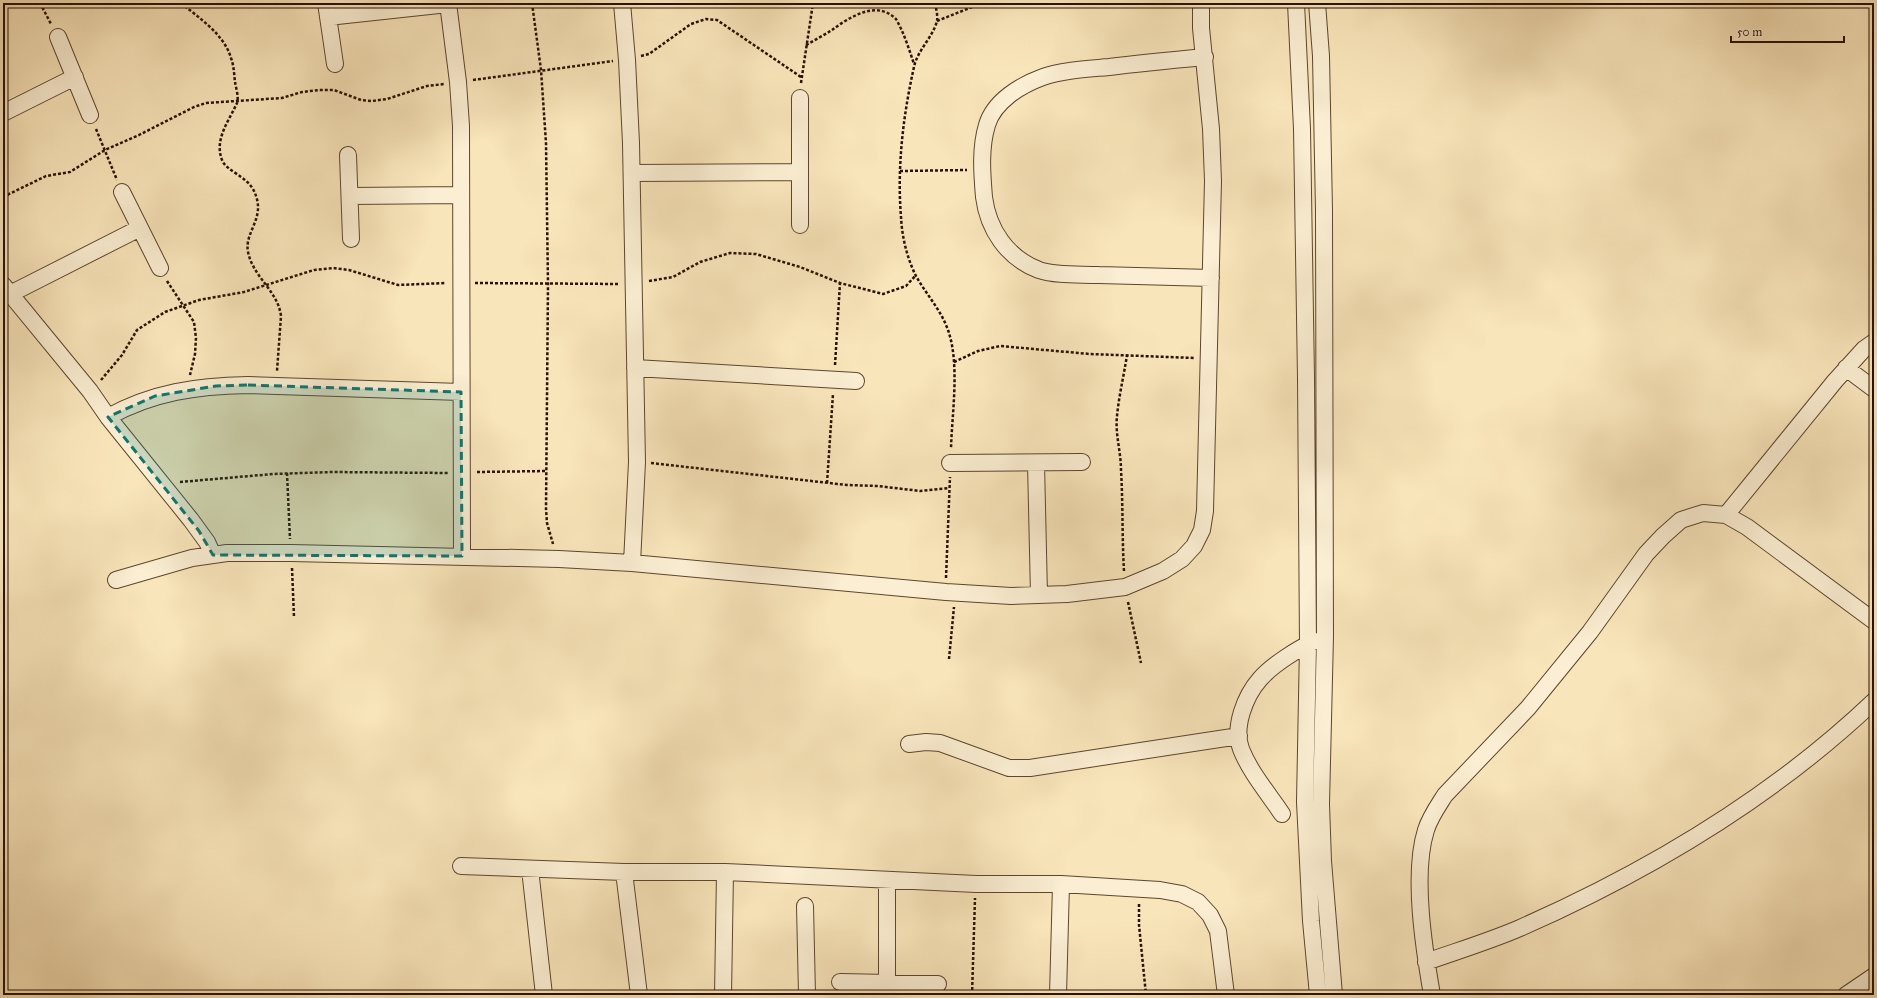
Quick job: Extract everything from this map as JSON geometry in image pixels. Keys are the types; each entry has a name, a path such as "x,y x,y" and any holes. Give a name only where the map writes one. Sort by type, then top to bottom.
{"street":[{"path":"622,3 627,60 632,173 632,285 636,462 632,563"},
{"path":"116,580 172,563 213,555 248,552 559,559 632,563 950,593 1039,595 1125,587 1163,571 1182,559 1194,546 1202,530 1205,512 1213,181 1211,129 1201,3"},
{"path":"1296,3 1302,129 1308,644 1305,802 1311,921 1318,995"},
{"path":"1317,3 1321,56 1324,196 1326,636 1322,825 1327,917 1334,995"},
{"path":"334,64 327,10 448,4 458,82 461,126 462,556"},
{"path":"58,37 90,115"},
{"path":"1205,57 1073,70 1044,77 1020,88 1000,103 987,124 983,148 982,170 985,200 990,223 1002,243 1013,254 1019,259 1040,270 1064,274 1211,278"},
{"path":"3,113 74,77"},
{"path":"800,98 800,225"},
{"path":"348,154 351,239"},
{"path":"632,173 800,172"},
{"path":"122,192 160,268"},
{"path":"350,196 461,195"},
{"path":"140,228 6,289 90,391 108,417 203,536 213,555"},
{"path":"1726,515 1846,368 1874,342"},
{"path":"635,368 856,381"},
{"path":"1846,368 1874,389"},
{"path":"108,417 126,407 155,396 216,386 276,386 461,392"},
{"path":"1036,462 1039,595"},
{"path":"950,463 1082,462"},
{"path":"1432,995 1426,962 1420,866 1421,846 1426,828 1434,811 1445,795 1528,708 1590,632 1646,554 1681,520 1703,513 1726,515 1746,527 1874,621"},
{"path":"1282,814 1246,760 1240,748 1240,718 1247,697 1260,678 1308,644 1326,636"},
{"path":"1426,962 1518,928 1607,888 1693,840 1774,785 1850,723 1874,701"},
{"path":"909,744 926,742 940,743 1009,768 1030,768 1239,736"},
{"path":"461,866 624,872 725,872 976,884 1061,884 1142,888 1182,894 1198,902 1210,915 1218,931 1226,995"},
{"path":"530,869 544,995"},
{"path":"624,872 639,995"},
{"path":"723,995 725,872"},
{"path":"887,880 887,983"},
{"path":"1058,995 1061,884"},
{"path":"805,906 807,995"},
{"path":"1846,995 1874,976"},
{"path":"840,982 938,984"}],"path":[{"path":"40,3 58,37"},
{"path":"181,3 208,26 225,44 231,58 238,101 225,126 220,140 220,152 222,162 233,172 246,180 254,192 258,206 258,219 248,242 248,252 252,264 277,300 281,316 276,386"},
{"path":"532,3 541,70 546,143 548,284 547,523 550,537 559,559"},
{"path":"800,98 801,77 811,25 813,3"},
{"path":"935,3 937,20 914,64 906,106 900,171 901,218 905,247 916,275 948,330 954,362 949,488 949,659"},
{"path":"937,20 982,3"},
{"path":"881,6 886,8 895,18 914,64"},
{"path":"806,45 833,29 858,10"},
{"path":"3,197 46,176 70,172 105,150 139,135 194,107 206,103 282,98 302,92 334,90 361,100 372,101 387,99 427,86 627,60 649,54 691,24 706,19 717,20 801,77"},
{"path":"90,115 122,192"},
{"path":"900,171 982,170"},
{"path":"90,391 111,369 137,330 165,312 182,305 267,286 314,270 333,268 349,270 398,285 461,282 632,285 673,277 700,262 730,253 756,254 800,267 840,283 883,294 906,286 916,275"},
{"path":"160,268 194,322 196,338 195,354 186,390"},
{"path":"954,362 978,351 1000,346 1127,355 1208,358"},
{"path":"1127,355 1117,416 1117,436 1121,460 1122,533 1125,587 1141,663"},
{"path":"636,462 847,485 878,486 920,491 949,488"},
{"path":"162,484 272,474 332,472 462,473 547,471"},
{"path":"972,995 976,884"},
{"path":"1142,888 1139,925 1146,995"}],"highlighted area":[{"path":"248,385 461,392 462,556 213,555 199,531 108,417 155,396 216,386"}]}
